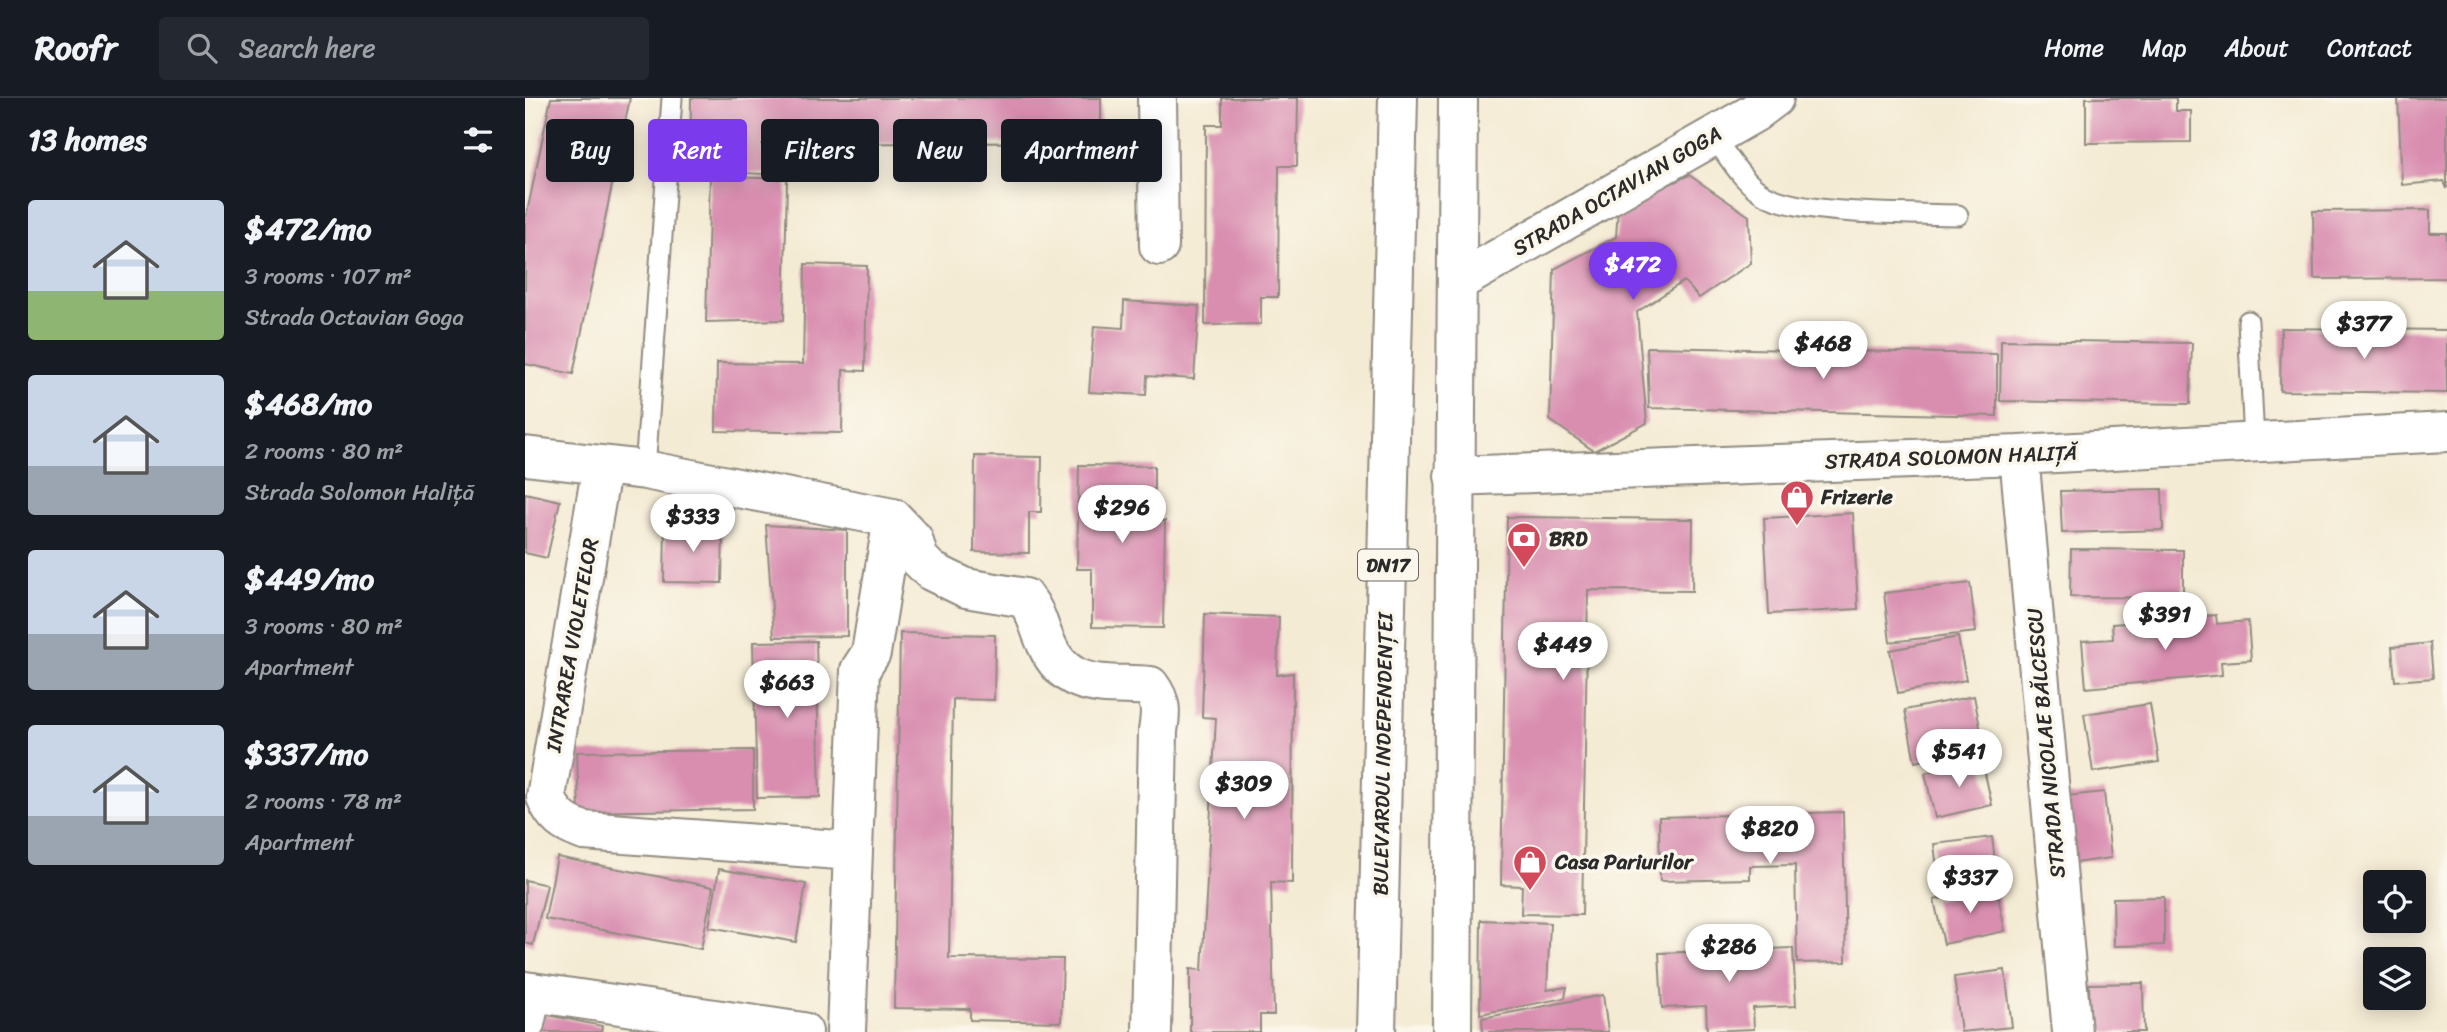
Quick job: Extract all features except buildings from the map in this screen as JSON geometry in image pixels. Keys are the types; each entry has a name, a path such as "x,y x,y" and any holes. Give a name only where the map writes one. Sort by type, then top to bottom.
{"street":[{"path":"1157,98 1159,246"},
{"name":"BULEVARDUL INDEPENDENȚEI","path":"1376,1032 1398,98"},
{"path":"1452,1032 1458,98"},
{"name":"STRADA OCTAVIAN GOGA","path":"1458,281 1713,136 1774,98"},
{"name":"STRADA SOLOMON HALIȚĂ","path":"1454,476 2019,455 2447,432"},
{"name":"STRADA NICOLAE BĂLCESCU","path":"2019,455 2072,1032"},
{"path":"525,456 645,470 893,518 913,539 919,559 931,571 966,588 1025,598 1037,614 1046,644 1076,677 1091,685 1150,686 1159,698 1161,708 1158,731 1152,1032"},
{"name":"INTRAREA VIOLETELOR","path":"602,465 547,797 552,813 569,826 584,831 852,851"},
{"path":"846,1032 860,670 871,653 893,518"},
{"path":"527,1003 803,1032"}],"lane":[{"path":"645,470 672,98"},
{"path":"1713,136 1744,177 1765,195 1799,207 1958,215"},
{"path":"2248,321 2254,442"}],"place":[{"name":"Frizerie","path":"1797,527"},
{"name":"BRD","path":"1524,569"},
{"name":"Casa Pariurilor","path":"1530,892"}]}
